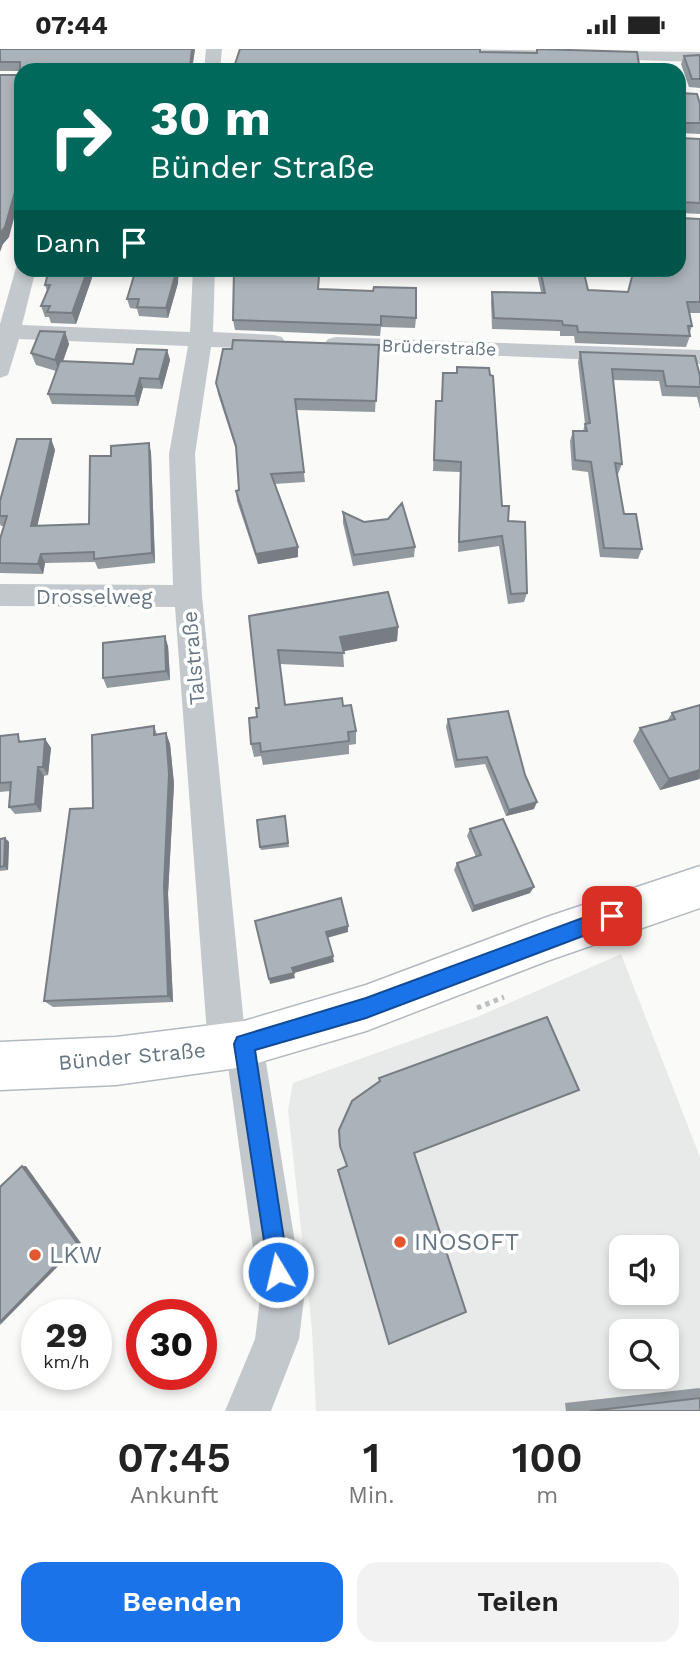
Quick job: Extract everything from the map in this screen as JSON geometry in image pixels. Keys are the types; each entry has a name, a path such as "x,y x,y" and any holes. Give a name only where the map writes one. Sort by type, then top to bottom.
{"main road":[{"name":"Bünder Straße","path":"0,1066 116,1061 235,1045 366,1008 547,939 700,887"}],"street":[{"path":"435,49 700,57"},
{"path":"0,370 23,277"},
{"name":"Talstraße","path":"204,277 201,339 182,454 188,596 235,1045 282,1299 277,1339 248,1411"},
{"name":"Brüderstraße","path":"9,332 700,357"},
{"name":"Drosselweg","path":"0,595 188,596"}],"shaded area":[{"path":"621,954 700,1157 700,1411 316,1411 312,1330 288,1110 293,1083 477,1017"}],"building":[{"path":"0,49 192,49 190,63 0,62"},
{"path":"240,49 480,49 480,52 537,53 537,49 637,52 639,63 235,63"},
{"path":"700,55 700,79 692,79 684,56"},
{"path":"0,75 14,75 14,196 5,227 0,233"},
{"path":"686,93 697,94 700,123 686,123"},
{"path":"686,138 700,139 700,203 686,202"},
{"path":"686,218 700,219 700,302 687,302 692,326 688,326 690,336 578,332 577,326 563,325 562,321 494,318 492,292 545,293 542,277 585,277 588,290 628,292 632,277 686,277"},
{"path":"47,277 85,277 72,313 47,312 50,306 41,306 50,285 45,285"},
{"path":"134,277 175,277 166,308 137,307 139,299 127,299"},
{"path":"234,277 319,277 318,289 373,291 374,287 416,288 416,318 381,316 381,325 233,320"},
{"path":"40,331 65,332 55,360 31,353"},
{"path":"233,340 379,345 376,401 295,399 304,472 271,474 298,547 256,554 236,491 239,490 236,446 216,383 223,349 232,349"},
{"path":"137,349 167,350 159,379 140,378 135,396 48,394 60,361 133,364"},
{"path":"580,352 695,356 700,387 666,386 663,371 612,369 622,464 615,463 624,514 636,514 642,549 604,548 591,462 575,460 573,431 587,431 585,424 590,423"},
{"path":"457,367 489,368 490,375 493,376 502,506 509,506 508,521 525,522 527,593 511,594 502,536 459,542 461,462 434,460 436,401 442,401 443,373 457,373"},
{"path":"17,439 51,439 31,526 89,524 90,456 111,456 111,446 149,443 152,553 94,559 94,552 41,554 38,564 0,563 0,539 7,516 0,516 0,501"},
{"path":"402,503 415,547 354,555 343,512 364,522 388,519"},
{"path":"388,592 398,627 340,637 344,653 278,650 285,705 342,698 343,706 351,705 356,731 348,732 349,741 261,752 260,743 251,744 249,718 257,717 256,708 259,708 249,616"},
{"path":"165,636 166,671 103,678 103,643"},
{"path":"700,705 700,770 669,779 640,728 675,719 672,713"},
{"path":"508,711 525,775 537,802 509,810 487,757 457,760 448,719"},
{"path":"154,726 154,735 166,733 169,774 164,886 168,996 44,1001 70,809 93,808 92,735"},
{"path":"18,734 19,742 45,739 43,767 38,767 35,804 9,807 11,782 0,783 0,736"},
{"path":"285,816 288,843 260,847 257,820"},
{"path":"503,819 534,887 474,906 457,863 481,855 470,829"},
{"path":"5,838 4,866 0,867 0,839"},
{"path":"341,898 348,926 326,932 333,956 292,968 294,973 269,979 255,921"},
{"name":"INOSOFT","path":"547,1017 579,1090 414,1153 466,1312 389,1344 338,1170 347,1166 340,1146 339,1130 352,1101 380,1081 379,1078"},
{"name":"LKW","path":"22,1166 77,1243 0,1322 0,1187"},
{"path":"700,1398 700,1411 590,1411"}],"place":[{"name":"INOSOFT","path":"400,1242"},
{"name":"LKW","path":"35,1255"}],"route":[{"path":"278,1272 244,1044 366,1008 612,916"}]}
